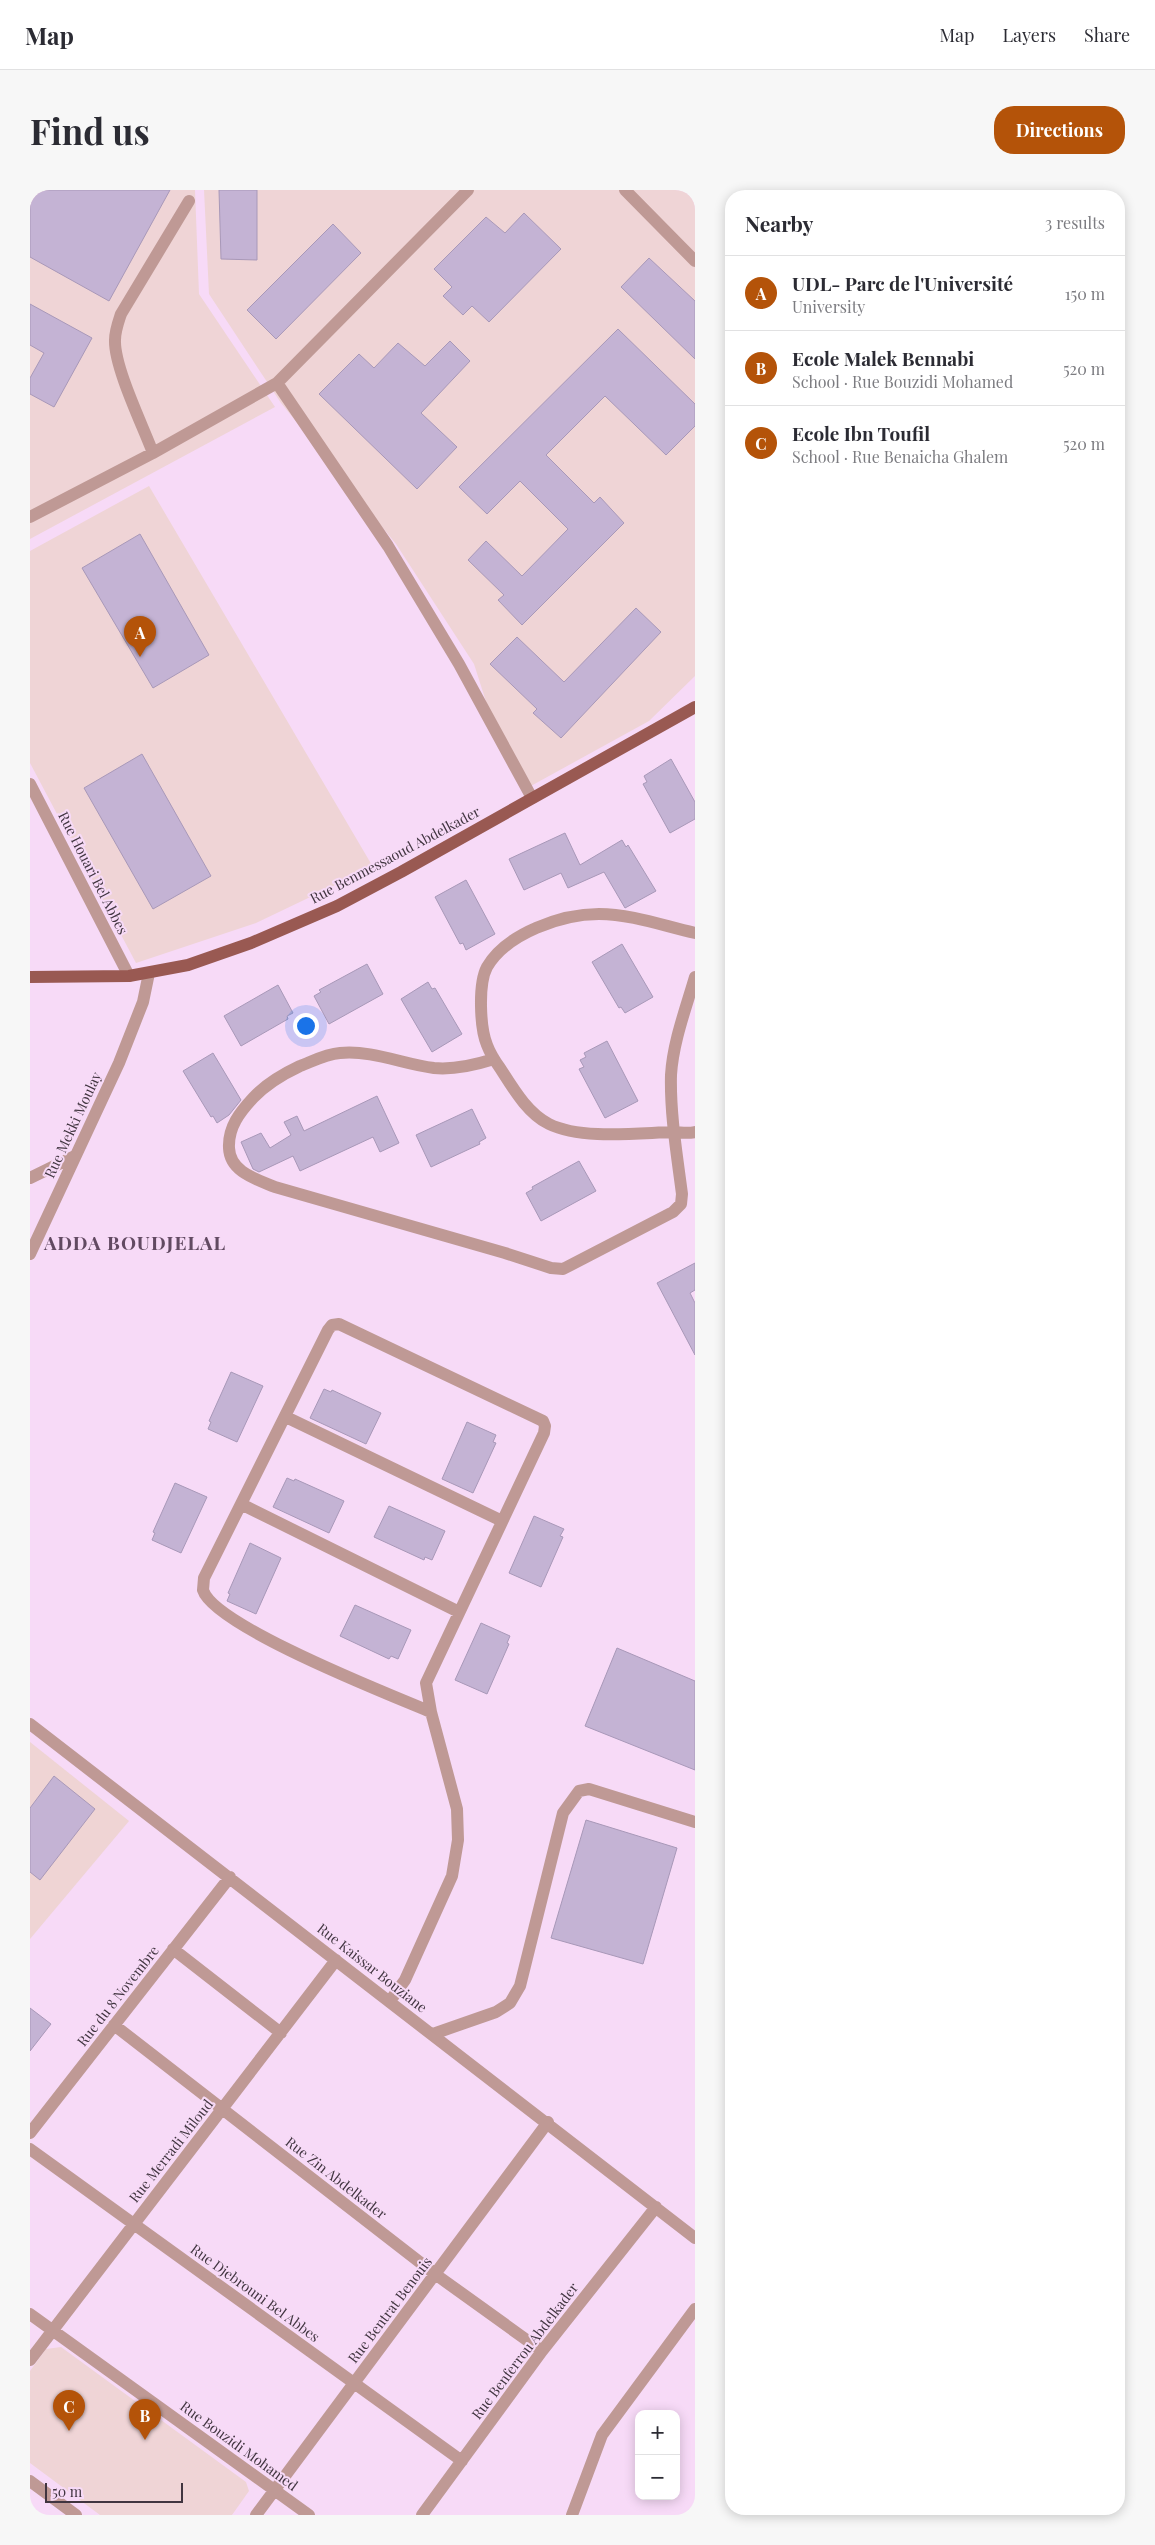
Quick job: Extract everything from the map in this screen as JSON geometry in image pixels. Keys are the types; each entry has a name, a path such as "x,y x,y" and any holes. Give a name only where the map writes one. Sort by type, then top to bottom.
{"main road":[{"name":"Rue Benmessaoud Abdelkader","path":"30,977 129,976 212,957 337,906 695,707"}],"street":[{"path":"30,517 153,453 277,383 468,190"},
{"path":"625,190 695,261"},
{"path":"153,453 122,373 115,342 116,329 121,314 189,200"},
{"path":"277,383 388,546 459,664 532,798"},
{"name":"Rue Houari Bel Abbes","path":"30,784 129,976"},
{"path":"695,933 626,916 600,914 559,919 538,927 518,939 491,962 482,981 484,1038 494,1059 536,1116 550,1125 581,1132 695,1132"},
{"name":"Rue Mekki Moulay","path":"30,1254 119,1063 142,1002 148,972"},
{"path":"494,1059 463,1067 435,1068 364,1053 341,1053 322,1057 275,1080 255,1096 243,1110 232,1128 229,1155 239,1170 275,1187 559,1270 673,1212 681,1204 682,1194 674,1132 671,1073 679,1032 695,977"},
{"path":"30,1178 76,1156"},
{"path":"390,2001 405,1980 452,1876 458,1840 457,1809 431,1712 426,1683 544,1433 545,1424 339,1324 332,1325 204,1578 202,1587 207,1598 269,1641 431,1712"},
{"path":"286,1417 502,1521"},
{"path":"241,1504 459,1612"},
{"name":"Rue Kaissar Bouziane","path":"30,1724 548,2122 695,2238"},
{"path":"433,2034 496,2012 510,2003 520,1986 563,1813 579,1791 589,1789 695,1822"},
{"name":"Rue du 8 Novembre","path":"30,2134 230,1878"},
{"path":"173,1950 281,2033"},
{"name":"Rue Merradi Miloud","path":"30,2360 336,1960"},
{"name":"Rue Zin Abdelkader","path":"114,2025 435,2274 542,2351"},
{"name":"Rue Bentrat Benouis","path":"256,2515 548,2122"},
{"name":"Rue Djebrouni Bel Abbes","path":"30,2149 462,2462"},
{"name":"Rue Benferrou Abdelkader","path":"422,2515 542,2351 656,2207"},
{"path":"572,2515 606,2428 695,2309"},
{"name":"Rue Bouzidi Mohamed","path":"30,2314 309,2515"},
{"path":"30,2481 76,2515"}],"shaded area":[{"path":"30,190 195,190 199,294 275,407 30,539"},
{"path":"204,190 695,190 695,676 649,721 529,787 489,711 474,664 396,544 281,403 209,294"},
{"path":"149,486 373,867 256,923 136,963 30,763 30,551"},
{"path":"30,1742 129,1821 30,1939"},
{"path":"61,2347 246,2482 249,2491 232,2515 100,2515 30,2463 30,2371 46,2349"}],"building":[{"path":"30,190 170,190 109,301 30,257"},
{"path":"219,190 257,190 257,260 221,259"},
{"path":"524,213 561,249 489,322 472,306 463,315 443,296 452,287 434,269 486,217 505,233"},
{"path":"333,224 361,253 276,339 247,310"},
{"path":"649,258 695,301 695,359 621,287"},
{"path":"30,304 92,338 54,407 30,394 30,378 44,353 30,345"},
{"path":"618,329 695,404 695,426 666,455 605,396 546,455 594,503 600,497 624,523 522,625 498,600 504,595 468,560 486,541 522,576 568,529 520,481 487,514 459,487"},
{"path":"450,341 470,361 421,413 457,447 417,489 319,394 359,354 374,368 398,343 425,366"},
{"path":"140,534 209,655 153,688 82,568"},
{"path":"636,608 661,632 561,738 533,713 537,709 490,664 517,637 564,682"},
{"path":"142,754 211,876 153,909 84,788"},
{"path":"671,759 695,802 695,819 670,833 643,784 647,782 644,776"},
{"path":"565,833 580,865 622,840 626,847 628,845 656,891 625,908 604,872 568,888 561,873 524,890 509,859"},
{"path":"466,880 495,934 466,950 463,943 460,944 435,897"},
{"path":"622,944 653,997 625,1013 621,1007 619,1008 592,962"},
{"path":"367,964 383,994 329,1024 314,996 321,992 319,990"},
{"path":"428,982 432,989 435,988 462,1034 432,1052 401,999"},
{"path":"278,985 293,1013 287,1016 288,1019 241,1046 224,1016"},
{"path":"607,1041 638,1101 605,1118 579,1069 584,1067 580,1060 586,1057 584,1053"},
{"path":"213,1053 241,1100 229,1115 217,1123 213,1116 211,1117 183,1071"},
{"path":"377,1096 399,1143 380,1152 373,1137 300,1171 293,1156 259,1172 253,1169 241,1142 261,1133 270,1148 291,1135 284,1122 297,1116 304,1131"},
{"path":"472,1109 486,1138 479,1142 480,1144 431,1167 416,1135"},
{"path":"579,1161 596,1191 541,1221 526,1193 533,1189 532,1187"},
{"path":"695,1263 695,1290 690,1293 695,1303 695,1355 657,1283"},
{"path":"231,1372 263,1386 237,1442 208,1429 211,1422 209,1421"},
{"path":"324,1389 331,1392 332,1390 381,1413 366,1444 310,1418"},
{"path":"467,1422 496,1435 493,1442 496,1443 473,1493 442,1479"},
{"path":"287,1478 294,1481 295,1479 344,1501 329,1533 273,1507"},
{"path":"175,1483 207,1497 181,1553 152,1540 155,1533 153,1532"},
{"path":"389,1506 445,1531 432,1560 425,1557 424,1560 374,1537"},
{"path":"534,1516 564,1529 560,1536 563,1537 541,1587 509,1573"},
{"path":"250,1543 281,1558 256,1614 227,1601 230,1594 228,1593"},
{"path":"355,1605 411,1630 398,1659 391,1656 389,1659 340,1636"},
{"path":"481,1623 510,1636 507,1643 509,1644 487,1694 455,1680"},
{"path":"617,1648 695,1681 695,1770 585,1726"},
{"path":"54,1776 95,1809 40,1880 30,1872 30,1808"},
{"path":"586,1820 677,1848 643,1964 551,1938"},
{"path":"30,2008 51,2024 30,2051"}],"place":[{"name":"UDL- Parc de l'Université","path":"140,657"},
{"name":"Ecole Ibn Toufil","path":"69,2431"},
{"name":"Ecole Malek Bennabi","path":"145,2440"}],"district":[{"name":"ADDA BOUDJELAL","path":"135,1243"}]}
